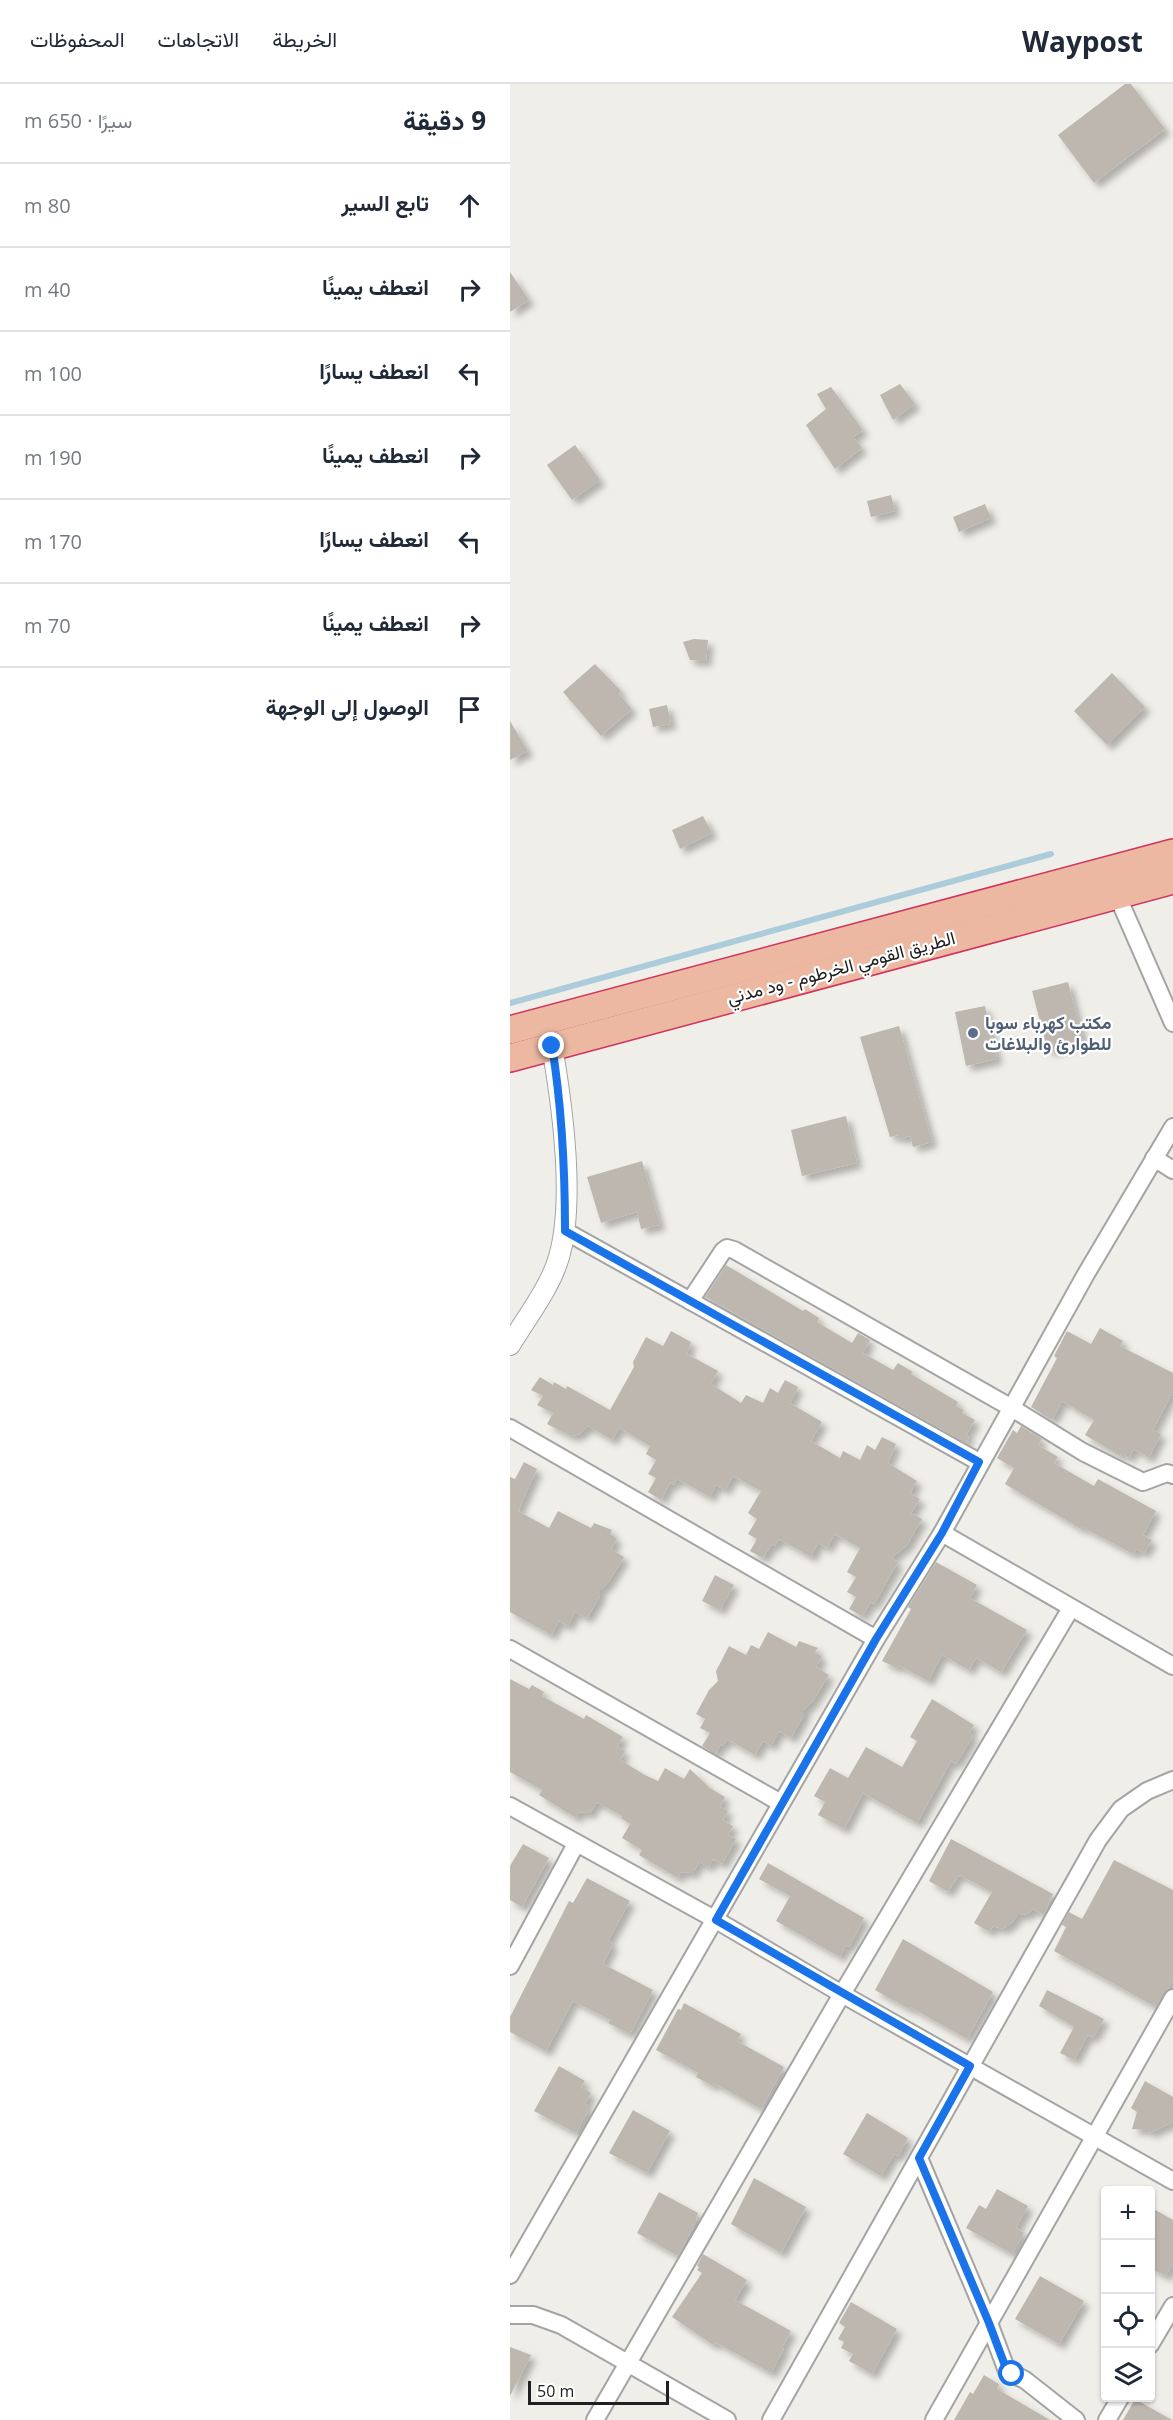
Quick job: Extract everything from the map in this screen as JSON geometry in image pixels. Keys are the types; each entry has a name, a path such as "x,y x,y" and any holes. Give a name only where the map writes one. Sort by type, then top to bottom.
{"highway":[{"name":"الطريق القومي الخرطوم - ود مدني","path":"510,1030 1173,852"},
{"name":"الطريق القومي الخرطوم - ود مدني","path":"510,1058 1173,880"}],"street":[{"path":"1117,895 1173,1023"},
{"path":"510,1345 550,1276 558,1259 565,1231 565,1164 552,1046"},
{"path":"510,2275 876,1639 942,1533 1010,1407 1173,1127"},
{"path":"1154,1158 1173,1170"},
{"path":"565,1231 979,1462"},
{"path":"690,1301 723,1251 728,1248 734,1250 1010,1407 1083,1452 1143,1482 1167,1473 1173,1475"},
{"path":"510,1428 876,1639"},
{"path":"942,1533 1173,1666"},
{"path":"595,2420 842,1994 1071,1608"},
{"path":"510,1649 781,1803"},
{"path":"771,2420 1098,1840 1121,1809 1147,1791 1173,1780"},
{"path":"510,1806 716,1920 1173,2181"},
{"path":"510,1966 576,1844"},
{"path":"934,2420 1173,1998"},
{"path":"919,2158 1007,2371 1025,2380 1076,2420"},
{"path":"1155,2337 1173,2306"},
{"path":"510,2315 533,2315 561,2325 727,2420"},
{"path":"1107,2420 1117,2402"}],"building":[{"path":"1125,84 1131,84 1165,129 1094,183 1058,135"},
{"path":"510,272 529,300 510,312"},
{"path":"900,384 915,404 893,420 880,395"},
{"path":"831,387 863,430 853,437 862,448 835,469 806,425 826,409 817,394"},
{"path":"575,445 600,480 572,500 547,465"},
{"path":"891,495 895,511 871,517 867,501"},
{"path":"985,504 991,518 959,532 953,517"},
{"path":"694,639 708,640 706,661 690,660 683,642"},
{"path":"595,664 621,691 619,694 632,709 601,736 563,692"},
{"path":"1112,673 1145,707 1107,745 1074,711"},
{"path":"667,705 671,724 653,727 649,709"},
{"path":"510,721 528,751 510,760"},
{"path":"703,816 712,833 680,849 672,830"},
{"path":"1068,982 1083,1042 1048,1051 1032,991"},
{"path":"985,1006 997,1059 966,1066 955,1012"},
{"path":"899,1026 932,1142 913,1147 910,1136 899,1139 898,1135 890,1137 860,1037"},
{"path":"846,1116 857,1163 802,1176 791,1130"},
{"path":"642,1161 660,1225 641,1229 637,1212 601,1223 587,1177"},
{"path":"726,1265 803,1311 805,1309 819,1318 817,1322 852,1343 858,1333 870,1340 863,1353 893,1370 898,1363 913,1372 911,1374 958,1402 956,1406 964,1410 962,1413 975,1420 966,1435 969,1437 966,1443 705,1297"},
{"path":"1100,1328 1123,1341 1120,1346 1173,1373 1173,1391 1153,1430 1161,1434 1149,1458 1134,1449 1129,1458 1121,1453 1120,1456 1085,1435 1094,1420 1062,1401 1052,1420 1031,1407 1057,1358 1054,1356 1067,1331 1091,1344"},
{"path":"671,1331 691,1342 687,1354 718,1371 711,1384 741,1403 746,1395 763,1403 770,1388 778,1393 785,1380 798,1387 790,1403 822,1422 811,1441 840,1458 843,1451 860,1460 867,1445 875,1450 882,1437 896,1444 888,1463 917,1481 910,1493 920,1499 911,1513 922,1519 907,1545 891,1558 898,1562 874,1604 871,1602 862,1616 849,1609 856,1597 847,1592 856,1577 847,1572 860,1548 835,1534 827,1548 818,1543 811,1557 779,1539 775,1546 772,1544 763,1558 750,1551 757,1539 748,1534 757,1519 748,1513 761,1491 733,1476 725,1490 716,1485 710,1497 677,1479 674,1485 670,1483 661,1500 648,1492 656,1478 648,1474 656,1460 646,1454 650,1446 619,1428 612,1440 588,1426 580,1434 571,1436 547,1424 553,1413 537,1405 543,1396 531,1390 540,1377 553,1385 554,1382 566,1389 567,1386 610,1410 634,1367 633,1362 646,1337 663,1346"},
{"path":"1021,1426 1042,1439 1038,1445 1058,1457 1054,1463 1094,1486 1098,1479 1156,1511 1143,1535 1152,1540 1144,1553 1136,1549 1133,1554 1082,1527 1081,1529 1005,1484 1014,1468 997,1458 1013,1430 1017,1433"},
{"path":"524,1462 537,1469 518,1511 549,1528 558,1511 591,1528 594,1523 612,1530 610,1534 617,1539 611,1549 624,1557 608,1583 600,1590 600,1596 587,1618 575,1612 568,1626 559,1621 551,1635 510,1612 510,1477 515,1479"},
{"path":"936,1562 977,1585 970,1598 1027,1630 1001,1672 976,1658 969,1670 942,1655 928,1681 898,1665 897,1668 882,1661 911,1609 908,1607"},
{"path":"715,1575 734,1585 720,1610 702,1601"},
{"path":"768,1632 796,1647 799,1641 818,1648 815,1652 822,1657 816,1667 829,1675 813,1701 804,1710 804,1715 791,1738 779,1731 771,1746 763,1741 755,1755 727,1739 715,1754 702,1746 710,1733 700,1728 705,1719 696,1714 709,1690 718,1681 716,1671 729,1646 746,1655 751,1645 759,1649"},
{"path":"510,1679 529,1689 532,1685 544,1692 542,1696 584,1719 586,1715 623,1737 617,1747 625,1751 620,1760 645,1775 658,1781 665,1768 684,1779 690,1769 710,1788 725,1797 720,1807 728,1811 723,1820 733,1826 728,1835 736,1839 722,1864 713,1859 709,1867 699,1862 693,1873 681,1872 678,1878 639,1855 642,1850 622,1838 630,1824 621,1818 622,1816 597,1802 590,1813 579,1812 576,1818 539,1795 542,1790 510,1772"},
{"path":"932,1699 974,1725 969,1733 973,1736 956,1764 951,1761 917,1823 863,1793 844,1829 818,1815 825,1802 814,1796 830,1768 848,1778 866,1747 902,1767 917,1741 910,1737"},
{"path":"951,1839 1053,1894 1044,1915 1033,1909 1027,1914 1017,1915 1012,1923 1002,1929 993,1926 990,1932 974,1923 992,1892 959,1875 948,1892 929,1881"},
{"path":"523,1844 549,1858 522,1907 510,1900 510,1866"},
{"path":"1114,1860 1173,1890 1173,1981 1156,2007 1054,1951 1066,1927 1062,1925 1069,1912 1082,1919"},
{"path":"768,1863 864,1918 849,1947 846,1945 840,1957 776,1921 790,1896 759,1879"},
{"path":"587,1878 630,1901 608,1941 613,1944 603,1964 653,1990 630,2034 608,2023 610,2020 573,2001 546,2051 510,2032 510,2017 569,1901 573,1903"},
{"path":"903,1939 993,1992 967,2039 875,1990"},
{"path":"1047,1990 1104,2019 1093,2038 1088,2035 1074,2060 1060,2053 1074,2027 1039,2006"},
{"path":"684,2003 741,2034 737,2041 784,2067 761,2109 714,2083 713,2086 696,2077 698,2073 656,2050 678,2009 681,2010"},
{"path":"559,2066 585,2081 581,2087 591,2093 585,2104 588,2106 586,2110 588,2111 576,2133 534,2111"},
{"path":"1145,2081 1173,2097 1173,2122 1150,2133 1148,2130 1132,2129 1137,2112 1131,2108"},
{"path":"633,2110 670,2131 647,2173 609,2153"},
{"path":"867,2113 908,2138 898,2156 894,2154 881,2176 843,2154"},
{"path":"754,2178 806,2207 781,2253 731,2224"},
{"path":"997,2189 1028,2206 1016,2228 1024,2233 1012,2254 966,2228 979,2205 986,2209"},
{"path":"659,2192 698,2213 678,2256 637,2233"},
{"path":"1155,2210 1173,2220 1173,2263 1166,2276 1155,2270"},
{"path":"703,2254 747,2280 735,2300 791,2331 771,2373 715,2342 713,2345 672,2317 702,2273 697,2270 699,2267 697,2266"},
{"path":"1040,2276 1084,2301 1059,2344 1015,2319"},
{"path":"851,2302 897,2329 872,2374 849,2361 853,2354 841,2348 844,2342 838,2339 845,2327 839,2323"},
{"path":"510,2347 531,2355 510,2396"},
{"path":"984,2375 999,2384 997,2389 1050,2420 954,2420 970,2392 973,2394"},
{"path":"1133,2402 1140,2402 1172,2420 1123,2420"}],"waterway":[{"path":"510,1003 1051,854"}],"place":[{"name":"مكتب كهرباء سوبا للطوارئ والبلاغات","path":"973,1033"}],"route":[{"path":"552,1046 561,1105 565,1164 565,1231 979,1462 942,1533 876,1639 716,1920 970,2066 919,2158 1007,2371 1012,2374"}]}
